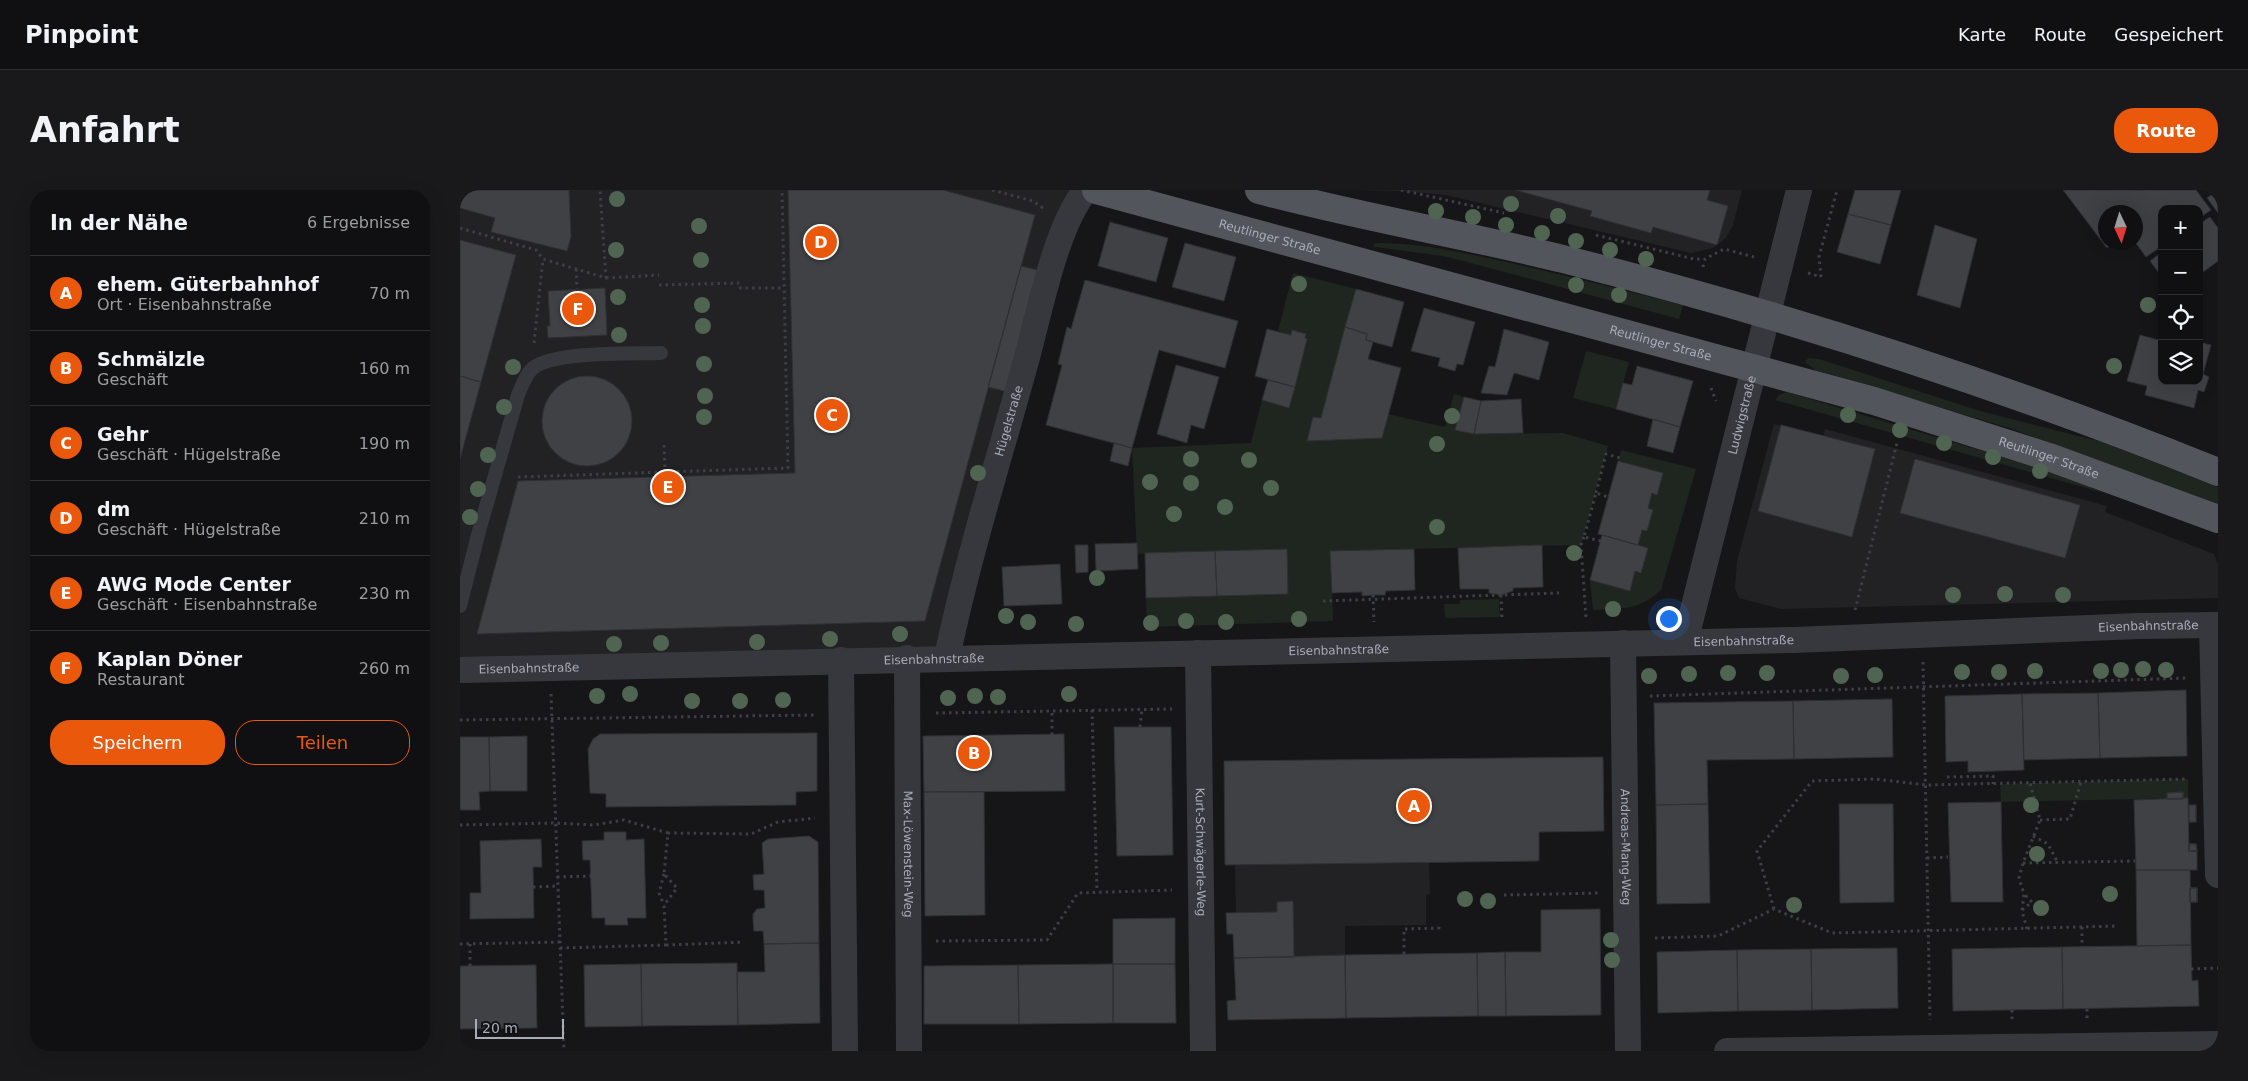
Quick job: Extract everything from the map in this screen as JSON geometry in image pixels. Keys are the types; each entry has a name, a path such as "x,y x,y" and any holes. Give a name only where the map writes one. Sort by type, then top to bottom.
{"main road":[{"name":"Reutlinger Straße","path":"1096,190 1874,401 1986,436 2108,478 2218,519"},
{"path":"1258,190 1374,219 1561,259 1769,315 2005,390 2218,472"}],"street":[{"name":"Hügelstraße","path":"947,658 974,547 1066,224 1086,190"},
{"name":"Ludwigstraße","path":"1685,642 1799,190"},
{"name":"Eisenbahnstraße","path":"460,670 907,658 1848,638 2139,626 2215,625"},
{"path":"2215,625 2213,678 2218,875"},
{"name":"Andreas-Mang-Weg","path":"1623,643 1628,1051"},
{"name":"Kurt-Schwägerle-Weg","path":"1198,653 1203,1051"},
{"name":"Max-Löwenstein-Weg","path":"907,658 909,1051"},
{"path":"841,660 844,1051"},
{"path":"1727,1051 2218,1044"}],"lane":[{"path":"460,606 478,531 518,395 524,380 533,368 544,362 572,357 661,353"}],"path":[{"path":"600,190 606,278"},
{"path":"782,190 788,468"},
{"path":"992,190 1034,201 1051,216 1066,224"},
{"path":"1821,277 1819,257 1837,190"},
{"path":"782,198 788,198"},
{"path":"460,228 536,250 543,259 606,278 659,275"},
{"path":"783,243 789,243"},
{"path":"533,368 536,315 543,259"},
{"path":"576,269 577,290"},
{"path":"659,285 739,283"},
{"path":"739,288 783,288"},
{"path":"785,347 792,347"},
{"path":"787,417 793,417"},
{"path":"1848,638 1897,442"},
{"path":"664,445 669,477"},
{"path":"788,447 794,447"},
{"path":"1588,644 1581,545 1606,454 1620,458"},
{"path":"495,478 794,468"},
{"path":"698,471 698,476"},
{"path":"1596,493 1608,497"},
{"path":"1584,537 1601,542"},
{"path":"1323,601 1559,593"},
{"path":"1923,636 1930,1048"},
{"path":"550,668 564,1051"},
{"path":"1625,697 2213,678"},
{"path":"1140,727 1142,709"},
{"path":"1092,710 1097,892"},
{"path":"1052,711 1052,735"},
{"path":"1947,777 1993,776 1993,784"},
{"path":"1774,909 1757,851 1812,781 1875,778 1926,785 2216,778"},
{"path":"2040,820 2070,818 2081,782"},
{"path":"2027,929 2022,911 2024,894 2020,878 2023,863 2040,820 2030,783"},
{"path":"460,825 556,823 594,825 624,820 668,833 751,834 778,822 842,815"},
{"path":"666,945 664,906 659,893 664,874 668,833"},
{"path":"2033,836 2048,844 2058,863"},
{"path":"1927,858 1948,857"},
{"path":"2023,863 2135,861"},
{"path":"664,874 677,888 664,906"},
{"path":"557,877 591,876"},
{"path":"534,887 558,886"},
{"path":"908,940 1047,940 1078,893 1200,890"},
{"path":"1504,896 1627,892"},
{"path":"2022,911 2032,902 2024,894"},
{"path":"1627,940 1718,936 1774,909 1832,933 2118,926"},
{"path":"1404,954 1404,930 1439,928 1439,925"},
{"path":"2082,927 2082,947"},
{"path":"460,944 560,942"},
{"path":"560,948 744,942"},
{"path":"470,944 470,966"},
{"path":"2192,969 2218,968"}],"shaded area":[{"path":"460,190 1086,190 947,657 460,670"},
{"path":"1349,190 1742,190 1733,225 1726,238 1713,248 1691,253 1446,195 1402,191"},
{"path":"1375,243 1444,249 1554,273 1683,305 1679,319 1443,256 1376,247 1373,246"},
{"path":"1293,273 1356,289 1321,418 1313,417 1307,441 1388,414 1445,427 1454,394 1464,397 1455,430 1474,434 1563,433 1608,446 1581,545 1331,551 1333,621 1147,627 1146,598 1287,594 1286,549 1137,554 1132,448 1251,443 1262,400 1289,408 1307,339 1305,338 1306,334 1293,331 1291,335 1278,331"},
{"path":"1586,351 1629,362 1616,409 1573,398"},
{"path":"1808,358 1819,359 1980,411 2102,442 2218,487 2218,504 2009,428 1815,370 1805,362"},
{"path":"1787,392 2059,474 2104,493 1775,400 1779,395"},
{"path":"1774,424 1823,437 1825,429 2107,506 2105,512 2214,554 2218,564 2218,598 1781,609 1739,598 1735,588 1737,561"},
{"path":"1621,450 1696,469 1661,590 1645,602 1637,605 1593,610 1590,580 1630,591 1635,571 1641,572 1648,548 1638,545 1642,530 1647,531 1653,510 1648,508 1652,493 1657,494 1663,473 1618,461"},
{"path":"1499,599 1500,617 1445,618 1444,604 1460,604 1460,600"},
{"path":"2188,779 2188,798 2001,802 2000,784"},
{"path":"1429,862 1430,894 1426,895 1426,925 1345,926 1345,955 1294,957 1292,902 1277,902 1277,912 1236,913 1235,865"}],"building":[{"path":"460,190 569,190 571,237 567,251 491,232 495,218 460,208"},
{"path":"788,190 943,190 1035,215 925,621 477,634 518,481 795,473"},
{"path":"1515,190 1710,190 1707,200 1728,206 1717,245 1653,227 1651,233 1590,216 1592,211"},
{"path":"1855,190 1901,190 1891,225 1848,214"},
{"path":"2063,190 2196,190 2211,210 2203,215 2203,205 2158,205 2158,249 2146,257 2141,250 2143,250 2143,205 2098,205 2098,236"},
{"path":"2218,190 2218,213 2207,198"},
{"path":"1848,214 1891,225 1880,264 1837,252"},
{"path":"2210,217 2218,228 2218,261 2203,272 2203,250 2203,221"},
{"path":"1110,222 1168,238 1156,282 1098,266"},
{"path":"1935,225 1977,239 1960,308 1917,295"},
{"path":"460,240 516,255 481,382 460,376"},
{"path":"1185,243 1236,257 1224,301 1172,287"},
{"path":"2158,255 2158,272 2150,261"},
{"path":"1021,266 1041,271 1008,392 988,387"},
{"path":"1085,280 1238,321 1225,368 1159,350 1132,448 1046,425 1062,365 1058,364 1067,327 1071,329"},
{"path":"605,288 607,335 548,338 547,326 550,326 548,291"},
{"path":"1356,289 1404,302 1392,347 1366,340 1367,334 1345,327"},
{"path":"1424,308 1475,322 1463,365 1457,364 1455,371 1438,366 1440,358 1411,351"},
{"path":"1345,327 1367,334 1366,340 1373,342 1368,359 1401,368 1382,438 1307,441 1313,417 1321,418"},
{"path":"1267,329 1291,335 1292,330 1306,334 1305,338 1307,339 1295,387 1255,376"},
{"path":"1504,329 1549,342 1539,380 1514,373 1507,395 1481,393 1489,366 1495,367"},
{"path":"2140,335 2158,340 2158,385 2203,385 2203,374 2209,377 2204,392 2198,390 2194,408 2145,395 2147,386 2127,381"},
{"path":"2203,343 2211,345 2203,374"},
{"path":"1176,365 1219,377 1204,429 1191,425 1187,443 1157,434"},
{"path":"1637,366 1693,381 1680,427 1616,409 1623,383 1632,385"},
{"path":"460,376 481,382 460,459"},
{"path":"587,376 604,379 619,389 629,404 632,421 629,438 619,453 604,463 587,466 570,463 555,453 545,438 542,421 545,404 555,389 570,379"},
{"path":"1268,380 1295,387 1289,408 1262,400"},
{"path":"1464,397 1481,401 1474,434 1455,430"},
{"path":"1521,399 1523,433 1474,434 1481,401"},
{"path":"1653,419 1680,427 1673,453 1647,446"},
{"path":"1781,425 1875,449 1852,537 1758,511"},
{"path":"1114,443 1132,448 1128,466 1110,461"},
{"path":"1915,459 2080,505 2065,558 1900,513"},
{"path":"1618,461 1663,473 1657,495 1652,493 1648,508 1653,510 1647,531 1642,530 1638,545 1598,534"},
{"path":"1602,535 1648,548 1641,573 1635,571 1630,591 1590,580"},
{"path":"1137,543 1138,569 1096,571 1095,544"},
{"path":"1075,545 1088,545 1088,572 1076,573"},
{"path":"1542,545 1543,587 1513,588 1513,591 1501,595 1489,593 1489,589 1460,589 1458,548"},
{"path":"1287,549 1288,594 1217,596 1215,551"},
{"path":"1414,549 1415,590 1386,591 1385,595 1362,596 1362,592 1332,593 1330,551"},
{"path":"1215,551 1217,596 1146,598 1145,553"},
{"path":"1060,564 1062,604 1004,606 1002,567"},
{"path":"2186,690 2187,756 2100,758 2098,693"},
{"path":"2098,693 2100,758 2024,760 2022,694"},
{"path":"2022,694 2024,770 1968,772 1968,761 1946,762 1945,696"},
{"path":"1892,699 1893,757 1794,759 1793,701"},
{"path":"1793,701 1794,759 1707,760 1708,804 1656,805 1654,703"},
{"path":"1114,727 1171,727 1173,855 1117,856"},
{"path":"817,733 817,791 796,792 796,805 606,807 606,794 590,793 588,749 593,739 600,734"},
{"path":"1064,734 1065,791 924,792 923,736"},
{"path":"527,736 527,791 490,791 489,737"},
{"path":"460,737 489,737 490,791 479,792 480,810 460,810"},
{"path":"1603,757 1604,831 1539,832 1539,861 1225,865 1224,761"},
{"path":"924,792 984,792 985,915 925,916"},
{"path":"2183,792 2183,799 2167,799 2167,793"},
{"path":"2183,792 2183,799 2167,799 2167,793"},
{"path":"2188,798 2189,851 2197,851 2197,870 2136,870 2134,800"},
{"path":"2001,802 2003,902 1951,902 1948,803"},
{"path":"1708,804 1710,903 1657,904 1656,805"},
{"path":"1839,804 1893,804 1894,902 1840,903"},
{"path":"2189,805 2196,805 2196,822 2189,822"},
{"path":"2189,805 2196,805 2196,822 2189,822"},
{"path":"604,832 626,832 626,840 644,839 646,918 627,918 628,925 605,925 605,918 592,918 590,860 583,860 582,841 604,840"},
{"path":"809,836 818,842 819,943 764,944 763,931 754,931 753,920 753,914 757,909 765,908 764,890 754,890 753,875 764,874 762,843 768,839"},
{"path":"541,839 542,867 533,867 534,918 470,919 470,893 481,893 480,841"},
{"path":"2189,844 2196,844 2197,851 2189,851"},
{"path":"2189,844 2196,844 2197,851 2189,851"},
{"path":"2189,844 2196,844 2197,851 2189,851"},
{"path":"2136,870 2190,870 2191,945 2137,946"},
{"path":"2190,888 2197,888 2197,902 2190,902"},
{"path":"2190,888 2197,888 2197,902 2190,902"},
{"path":"2190,888 2197,888 2197,902 2190,902"},
{"path":"1293,901 1294,957 1234,958 1233,934 1227,934 1226,913 1277,912 1277,902"},
{"path":"1600,909 1601,1015 1506,1016 1505,952 1541,952 1541,910"},
{"path":"1175,918 1175,964 1113,964 1113,919"},
{"path":"819,943 820,1023 738,1025 737,972 765,972 764,944"},
{"path":"2191,945 2192,981 2198,980 2199,1006 2063,1009 2062,947"},
{"path":"2062,947 2063,1009 1953,1011 1952,949"},
{"path":"1897,948 1898,1008 1812,1010 1811,949"},
{"path":"1811,949 1812,1010 1738,1011 1737,950"},
{"path":"1737,950 1738,1011 1658,1013 1657,952"},
{"path":"1505,952 1506,1016 1478,1016 1477,953"},
{"path":"1477,953 1478,1016 1346,1018 1345,955"},
{"path":"1345,955 1346,1018 1228,1020 1227,1001 1236,1000 1234,958"},
{"path":"737,963 738,1025 642,1026 641,964"},
{"path":"641,964 642,1026 585,1027 584,965"},
{"path":"1113,964 1113,1023 1019,1024 1018,965"},
{"path":"1113,964 1175,964 1176,1023 1113,1023"},
{"path":"536,965 537,1028 460,1029 460,966"},
{"path":"1018,965 1019,1024 924,1024 924,966"}],"place":[{"name":"dm","path":"821,242"},
{"name":"Kaplan Döner","path":"578,309"},
{"name":"Gehr","path":"832,415"},
{"name":"AWG Mode Center","path":"668,487"},
{"name":"Schmälzle","path":"974,753"},
{"name":"ehem. Güterbahnhof","path":"1414,806"}]}
